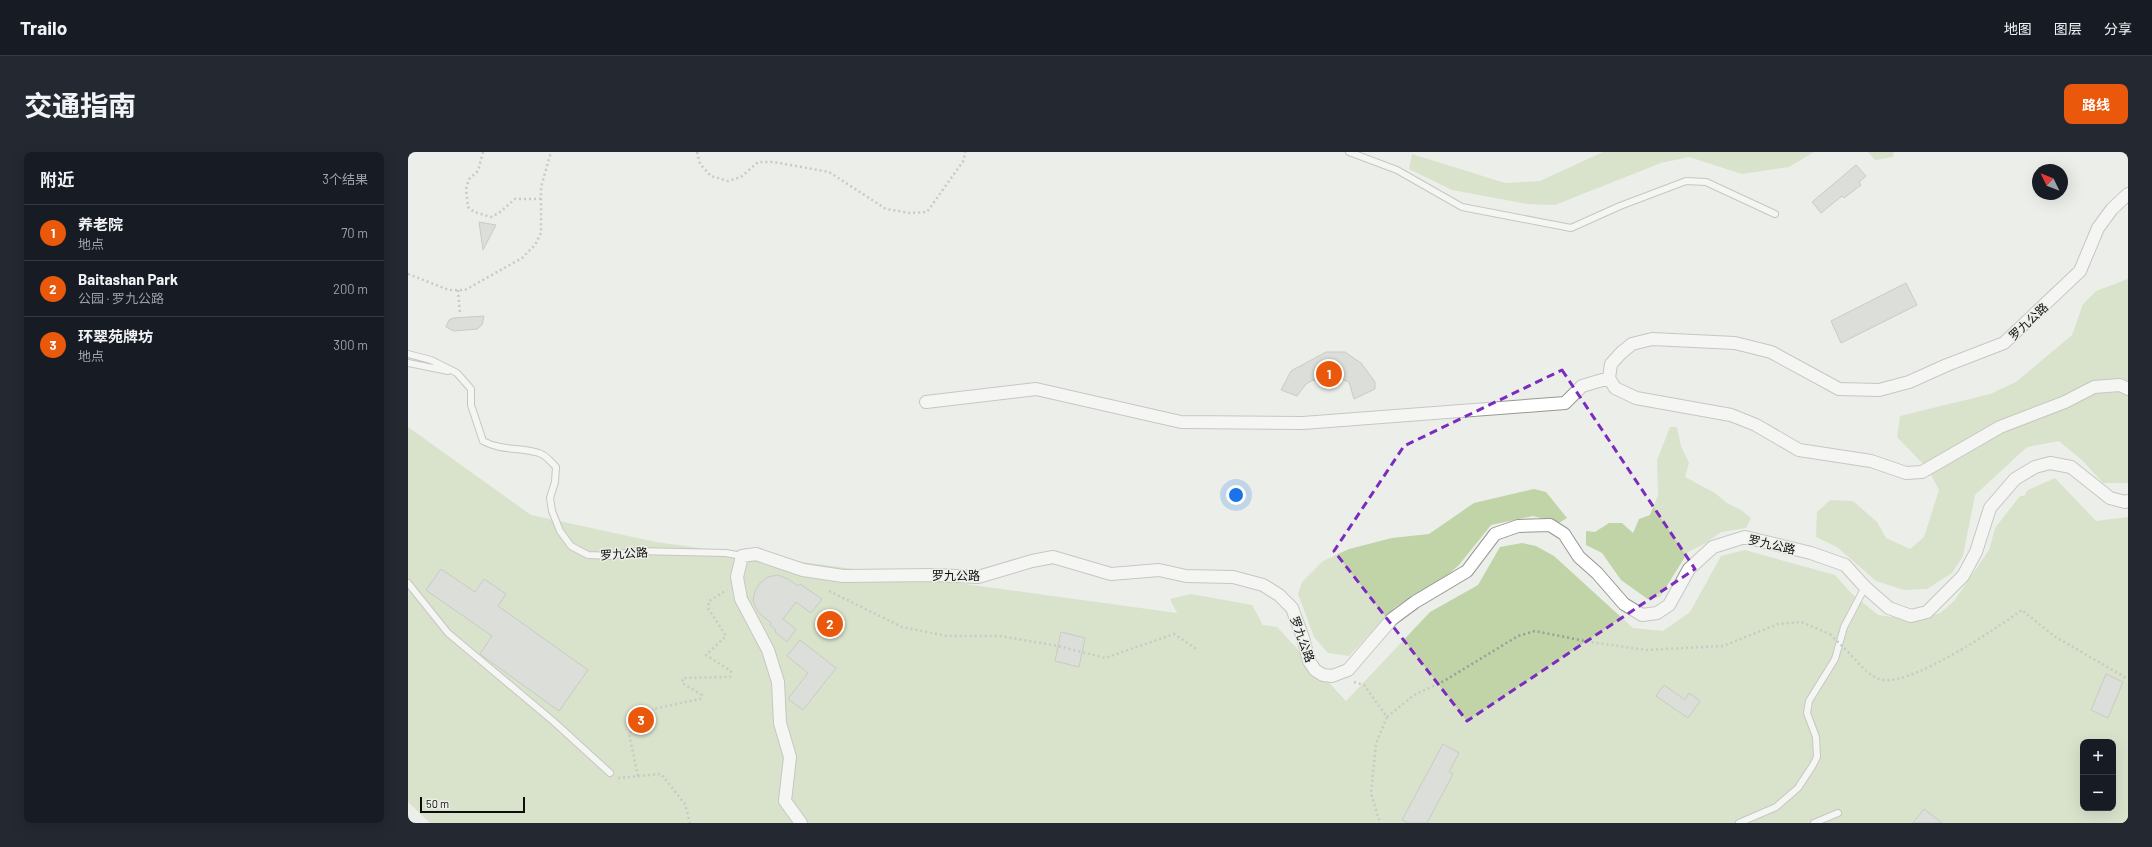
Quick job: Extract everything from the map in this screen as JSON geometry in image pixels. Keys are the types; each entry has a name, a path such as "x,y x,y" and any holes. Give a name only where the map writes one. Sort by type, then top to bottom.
{"street":[{"name":"罗九公路","path":"1609,378 1611,364 1621,353 1632,344 1652,339 1735,343 1771,352 1839,389 1879,390 1909,382 1947,365 2004,344 2080,271 2098,228 2112,209 2128,194"},
{"path":"926,402 1036,389 1181,422 1303,423 1565,403 1582,386 1609,378 1615,388 1636,398 1731,414 1756,425 1799,450 1871,461 1906,473 1922,472 2000,427 2066,402 2094,386 2120,386 2128,389"},
{"name":"罗九公路","path":"742,556 756,554 803,570 843,576 934,575 978,577 1032,561 1053,557 1111,574 1159,570 1186,576 1233,577 1263,585 1278,595 1292,608 1304,638 1309,661 1315,670 1323,675 1332,676 1348,670 1392,619 1415,602 1467,571 1495,534 1518,526 1550,525 1564,534 1579,557 1597,573 1624,604 1642,615 1657,613 1669,605 1689,570 1713,547 1745,537 1811,553 1845,565 1865,587 1889,608 1911,616 1927,612 1963,576 1976,552 1990,508 2015,479 2035,466 2050,463 2071,467 2110,498 2125,502 2128,501"},
{"path":"742,556 737,584 741,599 768,650 778,682 780,723 790,757 785,801 801,823"}],"lane":[{"path":"1349,152 1397,170 1462,207 1571,228 1620,206 1686,181 1706,182 1775,214"},
{"name":"罗九公路","path":"408,354 431,360 457,374 471,389 472,405 483,442 499,448 540,453 548,458 556,467 555,482 550,498 552,511 560,530 571,546 588,555 611,556 636,551 726,553 742,556"},
{"path":"408,363 457,374"},
{"path":"408,583 448,633 553,721 610,773"},
{"path":"1739,823 1776,807 1798,788 1813,765 1817,757 1816,737 1807,713 1809,701 1835,658 1844,627 1865,587"},
{"path":"1814,823 1838,813"}],"path":[{"path":"483,152 478,171 469,180 466,189 468,207 474,212 490,217 499,213 515,199 542,199"},
{"path":"408,274 449,290 465,290 515,262 535,245 541,233 541,187 551,152"},
{"path":"697,152 700,164 711,176 728,181 741,176 758,162 774,162 829,172 886,209 910,214 927,212 964,160 965,152"},
{"path":"458,290 460,313"},
{"path":"638,776 629,734 653,709 700,699 702,695 682,683 683,678 730,677 731,671 706,655 726,636 708,608 709,601 737,584"},
{"path":"829,591 902,627 947,636 1000,636 1058,646 1105,658 1174,634 1198,650"},
{"path":"1380,823 1371,793 1376,743 1387,716 1414,695 1444,681 1518,636 1535,631 1590,642 1646,650 1723,646 1778,624 1801,622 1830,634 1873,676 1883,680 1901,678 1972,644 2022,610 2054,636 2128,679"},
{"path":"1349,680 1364,685 1387,716"},
{"path":"610,773 615,778 661,774 685,804 690,823"}],"highlighted area":[{"path":"1562,370 1695,569 1467,721 1334,551 1404,446"}],"green space":[{"path":"1603,152 1814,152 1789,167 1742,174 1689,157 1661,163 1555,205 1527,204 1452,190 1409,169 1412,154 1505,183 1540,181"},
{"path":"1868,152 1894,152 1893,157 1875,160"},
{"path":"2128,279 2128,483 2103,483 2083,461 2059,441 2027,447 1975,495 1963,556 1952,573 1927,589 1904,590 1876,581 1837,547 1816,537 1817,512 1830,500 1853,501 1877,522 1886,538 1910,549 1924,537 1939,490 1928,469 1897,437 1900,416 1990,394 2016,382 2072,335 2083,304 2096,291"},
{"path":"408,427 531,515 656,542 1177,613 1170,599 1191,594 1252,605 1263,625 1277,627 1346,701 1430,612 1478,585 1500,547 1522,543 1536,546 1554,556 1633,628 1663,631 1690,612 1721,556 1745,550 1835,575 1850,592 1878,615 1916,620 1940,613 1954,601 1989,550 1995,528 2020,496 2024,496 2028,490 2055,478 2096,521 2128,517 2128,823 430,823 408,802"},
{"path":"1670,427 1677,427 1681,446 1689,463 1685,477 1715,493 1727,503 1741,510 1751,518 1746,528 1721,532 1706,543 1688,552 1660,597 1649,600 1621,580 1602,553 1586,545 1586,531 1595,532 1609,523 1622,523 1633,533 1639,519 1650,515 1658,495 1657,460"},
{"path":"1534,489 1546,492 1567,518 1559,523 1533,516 1491,525 1459,565 1441,581 1413,595 1394,608 1349,656 1328,653 1314,637 1298,594 1302,582 1323,561 1349,549 1392,538 1429,534 1474,503"}],"building":[{"path":"1856,165 1866,176 1859,182 1861,185 1844,198 1842,196 1821,213 1812,202"},
{"path":"479,222 496,225 483,250"},
{"path":"1906,283 1917,305 1841,343 1831,321"},
{"path":"484,316 482,325 477,329 454,331 446,327 449,320 453,318"},
{"path":"1326,352 1345,352 1361,363 1375,382 1375,389 1354,399 1349,382 1340,378 1322,383 1313,380 1306,384 1297,396 1281,390 1291,371"},
{"path":"441,569 475,592 484,579 506,594 498,606 588,670 559,711 480,654 492,636 426,590"},
{"path":"778,575 788,579 798,586 800,584 822,599 811,613 796,602 783,619 796,629 787,642 775,632 776,630 770,625 771,623 758,612 753,601 755,591 760,583 768,577"},
{"path":"1061,632 1085,638 1079,667 1055,661"},
{"path":"800,640 836,668 803,710 788,699 808,673 787,656"},
{"path":"2106,674 2123,682 2108,718 2091,710"},
{"path":"1664,685 1685,700 1689,693 1700,701 1688,718 1656,696"},
{"path":"1443,744 1459,753 1449,772 1453,774 1427,823 1408,823 1402,820"},
{"path":"1924,809 1942,823 1913,823"}],"place":[{"name":"养老院","path":"1329,374"},
{"name":"Baitashan Park","path":"830,624"},
{"name":"环翠苑牌坊","path":"641,720"}]}
